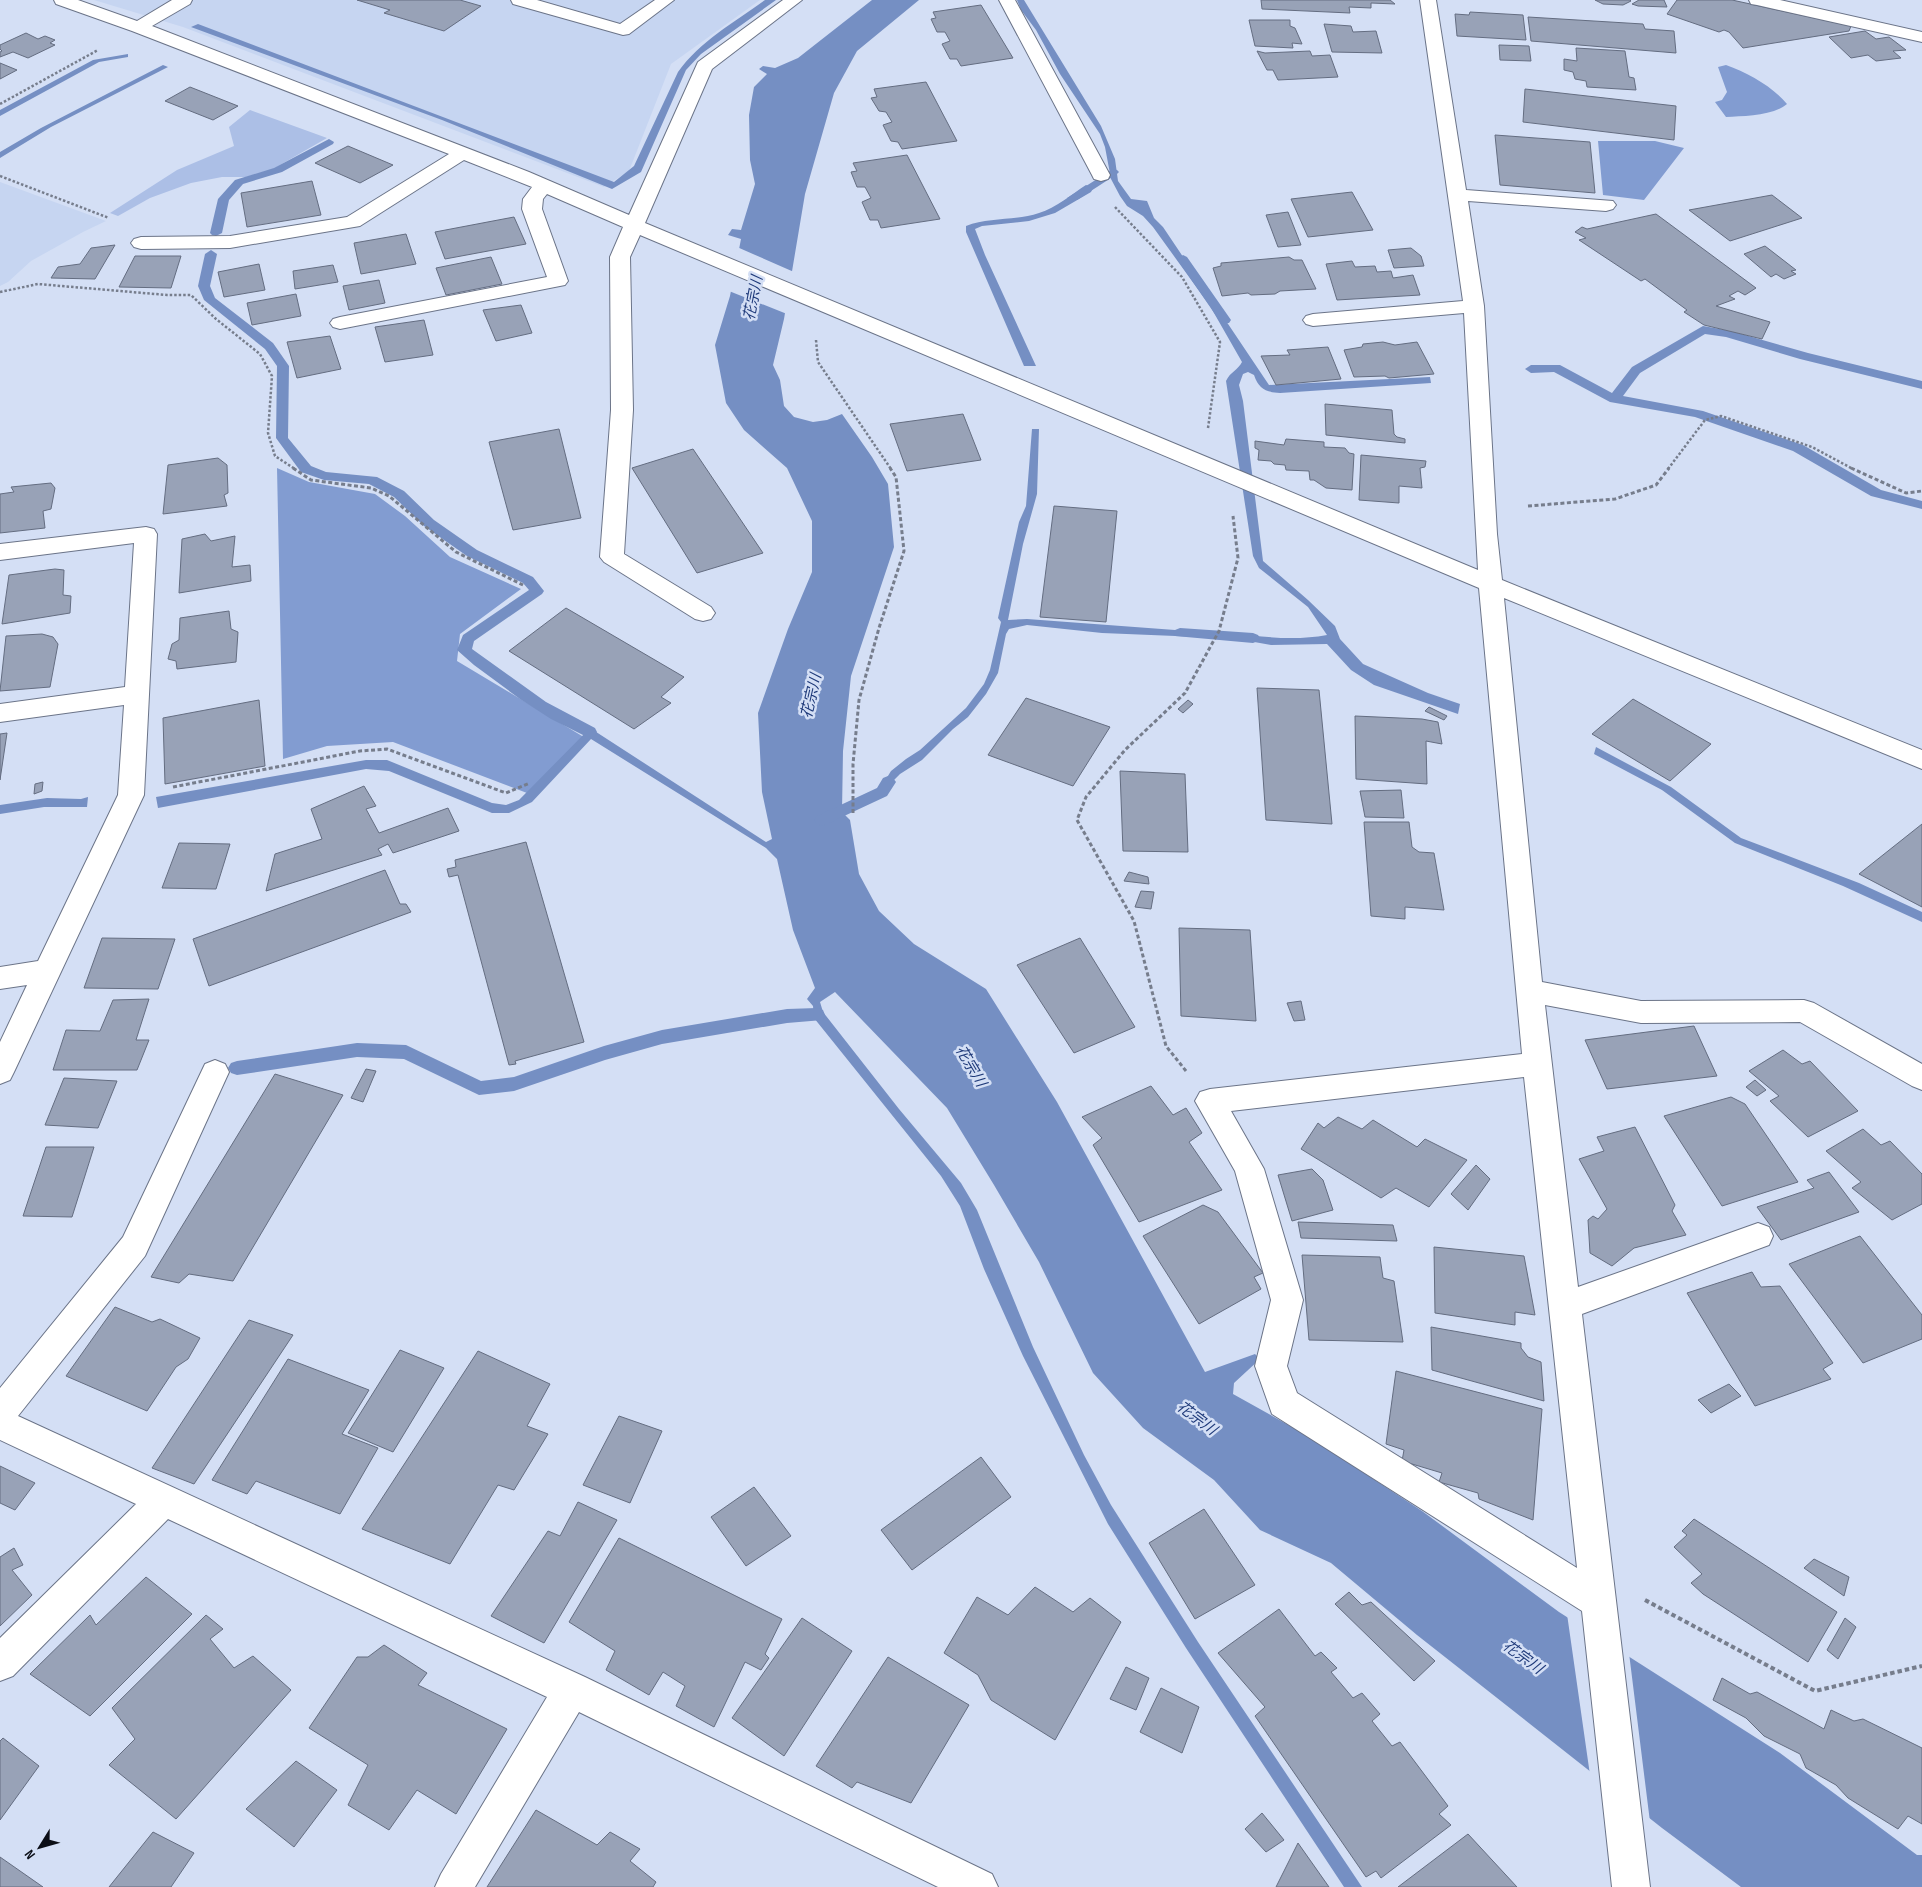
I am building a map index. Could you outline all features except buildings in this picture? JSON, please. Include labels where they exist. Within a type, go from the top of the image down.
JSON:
[{"type":"street","points":[[62,0],[138,27],[544,186],[1228,475],[1922,760]]},
{"type":"street","points":[[138,27],[184,0]]},
{"type":"street","points":[[519,0],[623,30],[666,0]]},
{"type":"street","points":[[703,613],[612,557],[622,410],[620,257],[704,66],[794,0]]},
{"type":"street","points":[[1007,0],[1101,175]]},
{"type":"street","points":[[1428,0],[1474,306],[1490,584],[1529,991],[1620,1812],[1630,1887]]},
{"type":"street","points":[[1758,0],[1917,34]]},
{"type":"street","points":[[142,243],[230,242],[353,222],[463,153]]},
{"type":"street","points":[[340,323],[558,281],[532,209],[531,202],[533,198],[544,186]]},
{"type":"street","points":[[1457,194],[1606,205]]},
{"type":"street","points":[[1313,320],[1474,306]]},
{"type":"street","points":[[0,552],[146,534],[131,795],[0,1072]]},
{"type":"street","points":[[0,713],[138,694]]},
{"type":"street","points":[[0,978],[48,971]]},
{"type":"street","points":[[1529,991],[1641,1012],[1804,1011],[1922,1078]]},
{"type":"street","points":[[1537,1064],[1210,1101],[1249,1169],[1287,1300],[1271,1366],[1284,1403],[1597,1598]]},
{"type":"street","points":[[0,1413],[134,1246],[215,1072]]},
{"type":"street","points":[[1565,1306],[1758,1236]]},
{"type":"street","points":[[0,1424],[572,1690],[979,1887]]},
{"type":"street","points":[[0,1663],[163,1500]]},
{"type":"street","points":[[454,1887],[572,1690]]},
{"type":"path","points":[[0,104],[100,49]]},
{"type":"path","points":[[1101,175],[1110,202],[1182,277],[1220,342],[1203,463]]},
{"type":"path","points":[[0,176],[109,218]]},
{"type":"path","points":[[0,292],[18,286],[38,284],[167,295],[191,294],[216,319],[260,354],[272,376],[268,433],[275,456],[311,480],[371,488],[390,496],[456,552],[523,584]]},
{"type":"path","points":[[818,302],[816,330],[818,362],[896,477],[902,520],[904,551],[878,628],[859,700],[853,764],[853,813]]},
{"type":"path","points":[[1528,506],[1615,499],[1656,485],[1705,420],[1721,416],[1812,447],[1868,478],[1906,493],[1922,491]]},
{"type":"path","points":[[1210,1101],[1166,1046],[1134,922],[1078,820],[1086,796],[1125,750],[1185,692],[1219,631],[1238,558],[1228,475]]},
{"type":"path","points":[[131,795],[360,751],[387,749],[506,793],[530,782]]},
{"type":"path","points":[[1597,1598],[1816,1691],[1922,1666]]},
{"type":"shaded area","points":[[94,0],[760,0],[671,64],[629,171],[604,187],[183,27]]},
{"type":"shaded area","points":[[1726,65],[1759,81],[1774,91],[1787,104],[1766,113],[1726,117],[1715,102],[1722,100],[1727,92],[1718,67]]},
{"type":"shaded area","points":[[250,110],[327,138],[273,169],[246,177],[222,177],[191,183],[150,198],[118,216],[110,213],[177,170],[234,146],[229,127]]},
{"type":"shaded area","points":[[1598,141],[1655,141],[1684,148],[1644,200],[1603,195]]},
{"type":"shaded area","points":[[0,182],[106,221],[31,261],[8,282],[0,286]]},
{"type":"shaded area","points":[[277,468],[309,482],[375,494],[405,516],[450,557],[521,589],[460,634],[457,661],[587,739],[527,793],[393,742],[327,746],[283,759]]},
{"type":"water","points":[[765,0],[776,0],[701,54],[686,70],[641,172],[612,189],[442,120],[191,27],[198,24],[614,182],[634,166],[678,72],[687,61],[707,41]]},
{"type":"water","name":"花宗川","points":[[872,0],[919,0],[857,51],[834,93],[805,194],[784,319],[773,365],[780,380],[784,406],[794,417],[813,422],[827,420],[842,414],[888,484],[894,547],[851,676],[843,751],[842,812],[850,820],[859,874],[879,911],[914,944],[986,989],[1057,1102],[1205,1372],[1255,1354],[1260,1359],[1234,1383],[1233,1394],[1308,1436],[1422,1511],[1559,1612],[1780,1753],[1917,1855],[1922,1855],[1922,1887],[1741,1887],[1662,1828],[1417,1635],[1331,1563],[1260,1530],[1214,1480],[1143,1428],[1093,1373],[1039,1262],[947,1108],[835,992],[820,1002],[823,1012],[899,1109],[961,1183],[977,1210],[1033,1347],[1084,1455],[1111,1505],[1198,1642],[1362,1887],[1344,1887],[1186,1648],[1108,1524],[1023,1356],[984,1269],[960,1206],[941,1176],[814,1018],[813,1006],[807,999],[815,988],[793,930],[777,859],[766,848],[591,739],[532,802],[509,813],[492,813],[389,771],[366,769],[158,808],[156,797],[366,760],[387,760],[492,803],[506,805],[519,800],[590,728],[766,842],[772,839],[762,792],[758,713],[788,629],[812,572],[812,521],[787,468],[744,430],[726,403],[715,345],[730,296],[741,239],[728,235],[732,229],[741,230],[755,184],[750,160],[749,115],[754,87],[767,74],[759,69],[763,66],[775,68],[798,58]]},
{"type":"water","points":[[1017,0],[1024,0],[1101,126],[1115,159],[1118,181],[1131,199],[1147,201],[1154,218],[1163,227],[1269,385],[1430,377],[1431,383],[1280,393],[1263,389],[1258,384],[1254,375],[1248,372],[1243,374],[1239,385],[1243,401],[1263,561],[1335,626],[1340,639],[1363,664],[1428,693],[1460,704],[1458,714],[1374,685],[1351,670],[1327,644],[1271,645],[1232,638],[1231,633],[1291,638],[1327,635],[1308,607],[1259,568],[1253,556],[1226,381],[1242,362],[1210,306],[1153,227],[1143,216],[1127,206],[1120,196],[1111,179],[1105,147],[1100,134],[1060,74],[1036,30],[1021,10]]},
{"type":"water","points":[[128,54],[128,57],[99,62],[0,116],[0,110],[93,60]]},
{"type":"water","points":[[163,65],[168,67],[51,127],[0,158],[0,152],[41,128]]},
{"type":"water","points":[[1086,185],[1093,188],[1091,192],[1055,213],[1029,221],[982,226],[975,229],[1036,366],[1024,366],[966,232],[966,226],[984,221],[1021,217],[1045,211]]},
{"type":"water","points":[[1032,429],[1039,429],[1037,494],[1023,544],[1008,620],[1027,619],[1202,632],[1200,637],[1102,633],[1027,625],[1009,629],[1006,634],[998,673],[986,694],[968,717],[922,760],[900,774],[891,783],[887,793],[876,799],[871,794],[880,789],[891,771],[920,750],[966,708],[984,684],[990,670],[1001,622],[998,618],[1019,522],[1026,506]]},
{"type":"water","points":[[1596,747],[1671,787],[1741,838],[1859,883],[1922,912],[1922,922],[1843,886],[1735,843],[1662,790],[1594,754]]},
{"type":"water","points":[[88,797],[87,807],[44,807],[0,814],[0,805],[47,798],[81,799]]},
{"type":"pier","points":[[737,247],[794,272],[787,314],[729,291]]},
{"type":"pier","points":[[1567,1614],[1629,1653],[1650,1822],[1590,1775]]},
{"type":"waterway","points":[[216,233],[224,199],[239,182],[278,170],[329,142]]},
{"type":"waterway","points":[[1073,198],[1113,172]]},
{"type":"waterway","points":[[211,254],[204,286],[210,300],[269,346],[283,366],[282,438],[306,469],[324,476],[372,480],[399,494],[429,523],[472,553],[528,580],[537,591],[468,638],[464,650],[525,696],[590,732]]},
{"type":"waterway","points":[[1183,259],[1225,320]]},
{"type":"waterway","points":[[1614,399],[1636,370],[1703,330],[1727,334],[1804,356],[1922,385]]},
{"type":"waterway","points":[[1531,369],[1556,368],[1614,399]]},
{"type":"waterway","points":[[1614,399],[1698,414],[1798,448],[1876,493],[1922,505]]},
{"type":"waterway","points":[[1180,633],[1253,638]]},
{"type":"waterway","points":[[822,820],[882,792],[888,782]]},
{"type":"waterway","points":[[237,1068],[357,1050],[406,1052],[479,1088],[514,1084],[604,1053],[662,1037],[787,1016],[817,1015]]}]
